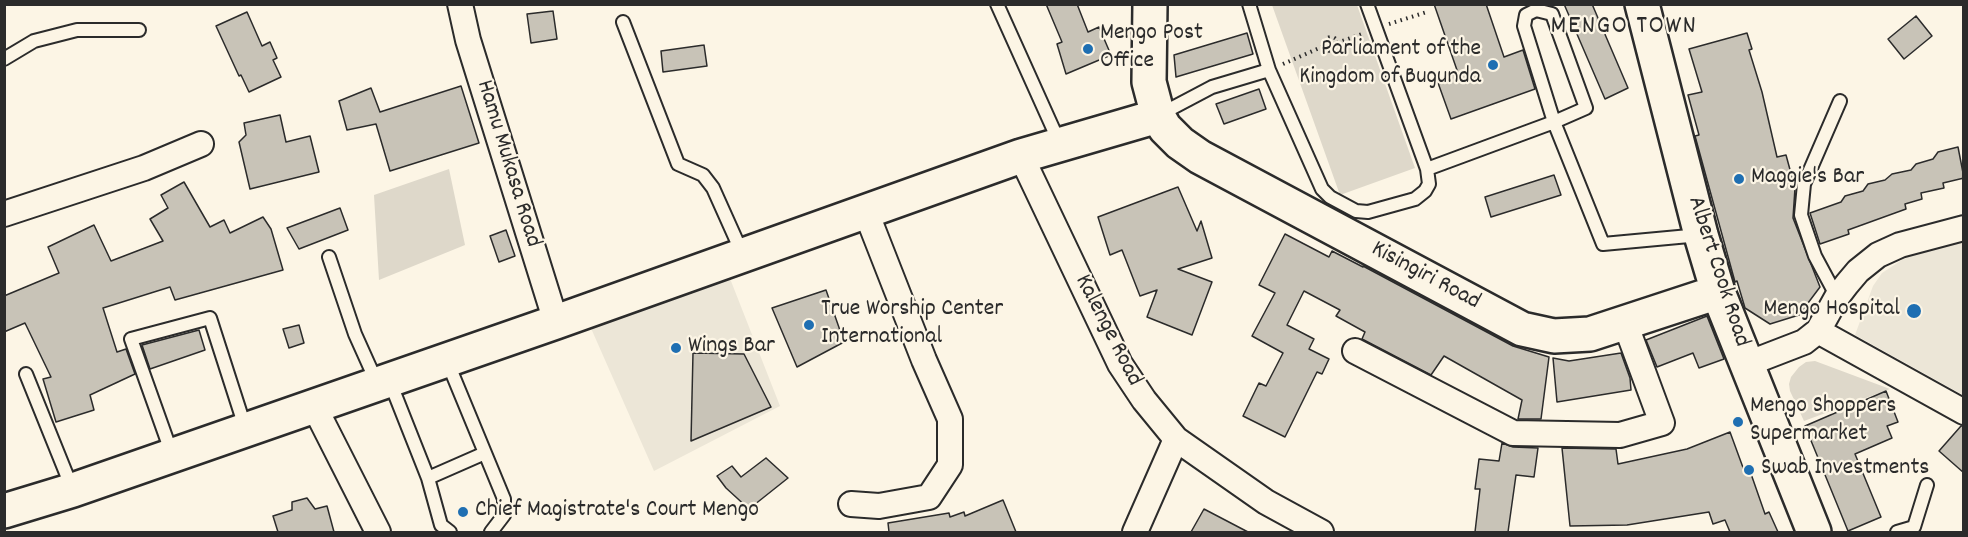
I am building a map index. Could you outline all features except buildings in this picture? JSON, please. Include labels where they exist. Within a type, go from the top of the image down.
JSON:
[{"type":"main road","points":[[4,511],[73,490],[556,322],[1021,156],[1158,116],[1149,82],[1150,4]]},
{"type":"main road","name":"Albert Cook Road","points":[[1642,4],[1701,235],[1718,292],[1814,532]]},
{"type":"main road","name":"Kisingiri Road","points":[[1158,116],[1165,128],[1180,143],[1200,157],[1522,328],[1554,336],[1590,334],[1718,292]]},
{"type":"street","name":"Hamu Mukasa Road","points":[[460,4],[468,40],[556,322]]},
{"type":"street","points":[[4,214],[144,168],[201,144]]},
{"type":"street","name":"Kalenge Road","points":[[1021,156],[1120,364],[1144,400],[1176,439],[1266,502],[1321,532]]},
{"type":"street","points":[[851,504],[879,506],[929,497],[950,465],[950,419],[924,360],[866,212]]},
{"type":"street","points":[[1747,364],[1804,342],[1818,331],[1837,297],[1858,271],[1878,255],[1900,245],[1964,228]]},
{"type":"street","points":[[1355,351],[1513,434],[1620,435],[1662,423],[1625,323]]},
{"type":"street","points":[[1818,331],[1964,412]]},
{"type":"street","points":[[314,406],[378,532]]},
{"type":"street","points":[[1135,532],[1176,439]]},
{"type":"lane","points":[[997,4],[1060,145]]},
{"type":"lane","points":[[1250,4],[1269,70],[1322,189],[1330,197],[1356,211],[1368,212],[1415,199],[1425,191],[1429,184],[1427,169],[1367,4]]},
{"type":"lane","points":[[1427,169],[1554,122],[1586,108],[1552,15],[1536,10],[1526,15],[1524,26],[1554,122],[1603,244],[1701,235]]},
{"type":"lane","points":[[623,22],[678,164],[703,176],[713,188],[743,255]]},
{"type":"lane","points":[[4,59],[34,40],[77,30],[139,30]]},
{"type":"lane","points":[[1158,116],[1212,87],[1269,70]]},
{"type":"lane","points":[[1837,297],[1815,256],[1801,215],[1804,184],[1840,101]]},
{"type":"lane","points":[[329,257],[355,334],[383,382],[428,478],[441,525],[450,532]]},
{"type":"lane","points":[[172,455],[131,339],[210,318],[246,430]]},
{"type":"lane","points":[[446,360],[504,500],[504,515],[491,532]]},
{"type":"lane","points":[[26,374],[73,490]]},
{"type":"lane","points":[[428,478],[485,453]]},
{"type":"lane","points":[[1897,532],[1914,527],[1927,485]]},
{"type":"path","points":[[1269,70],[1324,46]]},
{"type":"shaded area","points":[[1272,5],[1357,5],[1415,168],[1340,195]]},
{"type":"shaded area","points":[[449,169],[465,245],[379,280],[374,195]]},
{"type":"shaded area","name":"Mengo Hospital","points":[[1963,240],[1963,395],[1855,335],[1873,286],[1882,273],[1911,254]]},
{"type":"shaded area","points":[[729,276],[780,406],[654,471],[590,326]]},
{"type":"shaded area","points":[[1815,361],[1890,389],[1804,421],[1789,384],[1791,377],[1799,367],[1806,362]]},
{"type":"place","name":"Mengo Post Office","points":[[1088,49]]},
{"type":"place","name":"Parliament of the Kingdom of Bugunda","points":[[1493,65]]},
{"type":"place","name":"Maggie's Bar","points":[[1739,179]]},
{"type":"place","name":"Mengo Hospital","points":[[1914,311]]},
{"type":"place","name":"True Worship Center International","points":[[809,325]]},
{"type":"place","name":"Wings Bar","points":[[676,348]]},
{"type":"place","name":"Mengo Shoppers Supermarket","points":[[1738,422]]},
{"type":"place","name":"Swab Investments","points":[[1749,470]]},
{"type":"place","name":"Chief Magistrate's Court Mengo","points":[[463,512]]},
{"type":"district","name":"MENGO TOWN","points":[[1624,28]]}]
